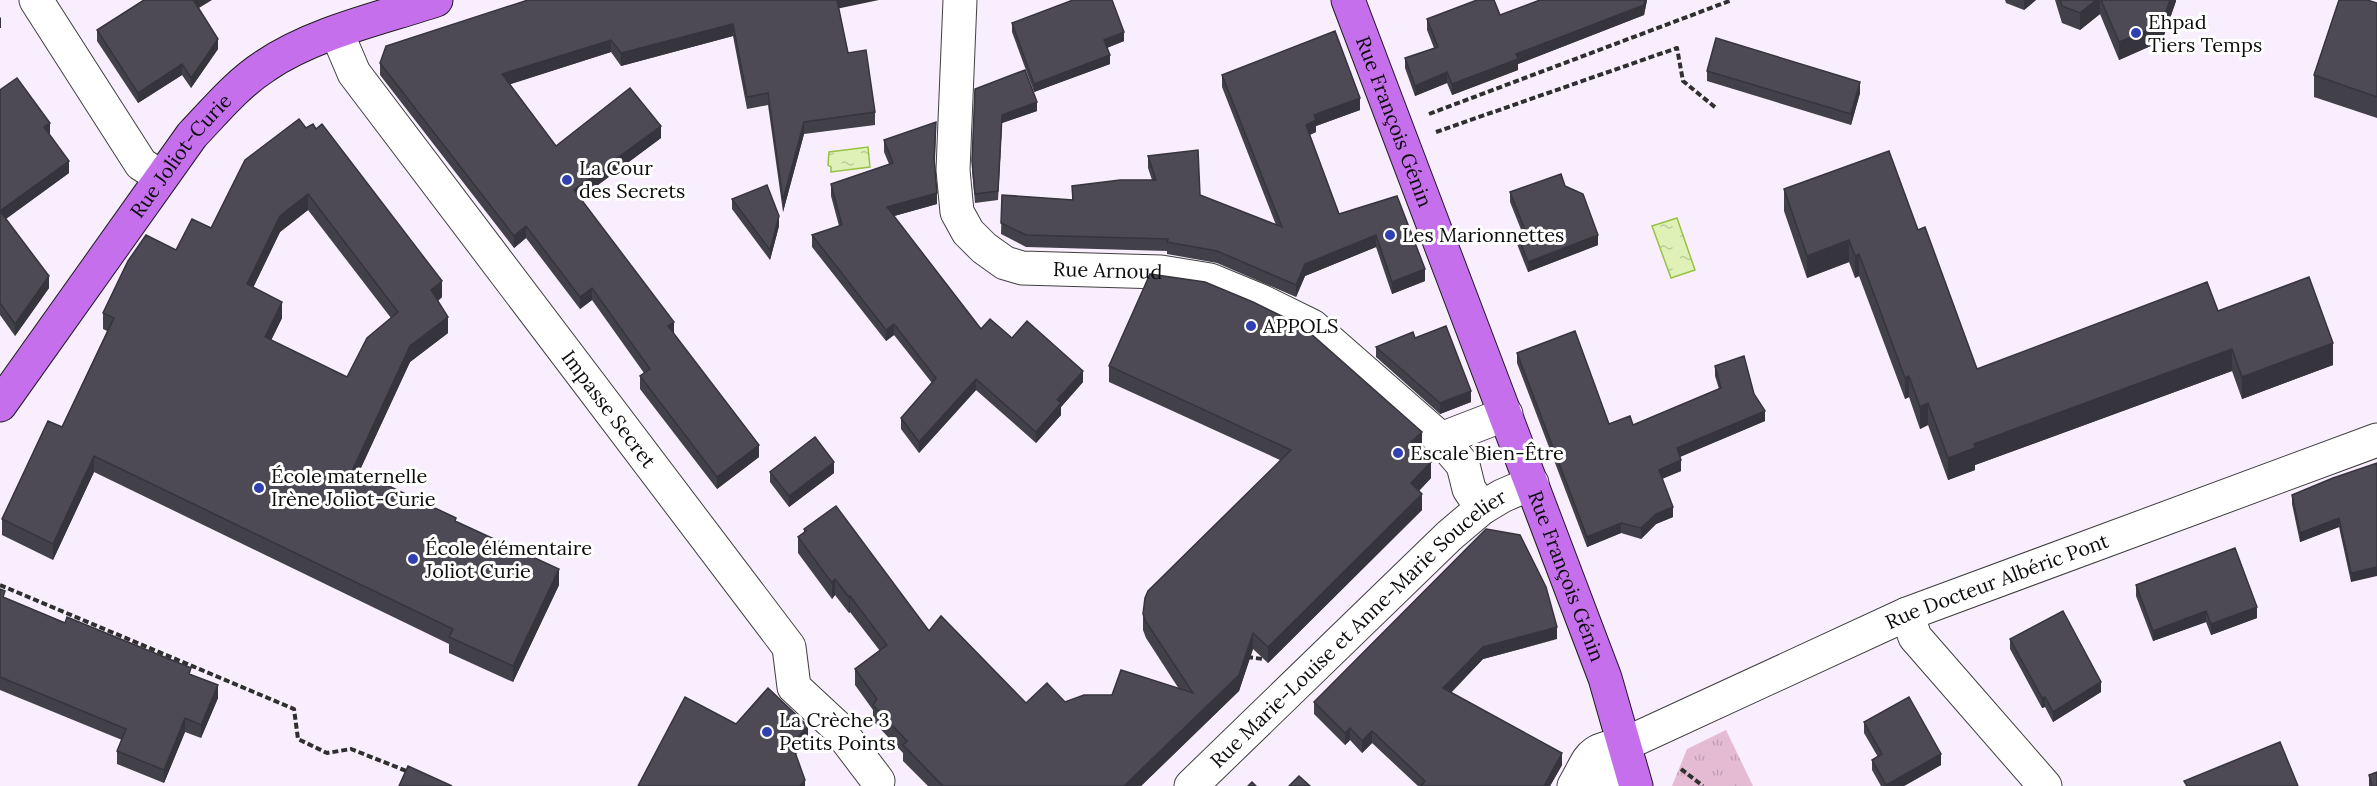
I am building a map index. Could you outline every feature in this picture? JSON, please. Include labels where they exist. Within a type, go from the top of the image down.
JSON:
[{"type":"main road","name":"Rue Joliot-Curie","points":[[0,405],[192,135],[228,97],[265,66],[299,47],[436,0]]},
{"type":"main road","name":"Rue François Génin","points":[[1348,0],[1605,678],[1636,786]]},
{"type":"street","points":[[36,0],[141,164],[161,177]]},
{"type":"street","name":"Rue Arnoud","points":[[960,0],[953,170],[957,212],[969,232],[984,248],[1005,263],[1022,268],[1161,272],[1209,280],[1261,301],[1312,326],[1441,439],[1463,465],[1470,489],[1482,508]]},
{"type":"street","name":"Impasse Secret","points":[[337,33],[354,74],[789,647],[794,687],[837,727],[878,784]]},
{"type":"street","points":[[1441,439],[1506,414]]},
{"type":"street","name":"Rue Docteur Albéric Pont","points":[[1575,786],[1592,754],[1599,749],[1625,744],[1906,614],[2377,440]]},
{"type":"street","name":"Rue Marie-Louise et Anne-Marie Soucelier","points":[[1191,786],[1449,536],[1482,508],[1532,483]]},
{"type":"street","points":[[1906,614],[1916,637],[2045,786]]},
{"type":"street","points":[[1607,786],[1625,744]]},
{"type":"path","points":[[1425,115],[1732,0]]},
{"type":"path","points":[[1432,133],[1677,48],[1683,81],[1716,108]]},
{"type":"path","points":[[0,585],[294,709],[298,739],[327,753],[351,749],[409,772]]},
{"type":"path","points":[[1246,657],[1263,659],[1272,650]]},
{"type":"path","points":[[1681,769],[1703,786]]},
{"type":"green space","points":[[1726,730],[1753,786],[1672,786],[1687,749]]},
{"type":"water","points":[[868,147],[870,167],[831,172],[831,167],[828,165],[829,152]]},
{"type":"water","points":[[1677,218],[1695,270],[1671,278],[1652,226]]},
{"type":"building","points":[[144,0],[195,0],[218,39],[191,78],[182,64],[138,93],[97,30]]},
{"type":"building","points":[[528,0],[837,0],[848,53],[866,50],[875,112],[804,122],[783,200],[768,93],[747,97],[733,24],[621,53],[611,40],[502,74],[556,146],[630,88],[661,126],[574,190],[674,322],[668,326],[759,445],[717,477],[640,376],[650,369],[592,288],[580,297],[526,226],[514,236],[380,63],[386,46]]},
{"type":"building","points":[[1073,0],[1112,0],[1124,32],[1104,40],[1110,55],[1034,84],[1012,23]]},
{"type":"building","points":[[1477,0],[1494,0],[1500,15],[1540,0],[1645,0],[1644,5],[1516,54],[1518,59],[1452,84],[1447,72],[1415,86],[1405,58],[1438,47],[1427,19]]},
{"type":"building","points":[[2060,0],[2096,0],[2080,13],[2062,6]]},
{"type":"building","points":[[2101,0],[2170,0],[2162,24],[2119,42]]},
{"type":"building","points":[[2339,0],[2367,0],[2377,3],[2377,97],[2314,75]]},
{"type":"building","points":[[1335,31],[1360,98],[1314,115],[1316,120],[1306,125],[1339,214],[1397,196],[1425,269],[1392,282],[1376,235],[1305,264],[1296,285],[1217,251],[1167,242],[1168,239],[1026,235],[1001,223],[1002,195],[1073,200],[1072,186],[1120,180],[1156,180],[1148,156],[1198,150],[1200,195],[1282,227],[1222,75]]},
{"type":"building","points":[[1716,38],[1860,82],[1851,114],[1707,71]]},
{"type":"building","points":[[1025,70],[1037,102],[1002,115],[998,191],[975,194],[972,161],[975,89]]},
{"type":"building","points":[[17,78],[50,123],[44,127],[69,161],[0,211],[0,90]]},
{"type":"building","points":[[299,119],[306,128],[313,124],[316,129],[322,124],[442,281],[431,290],[448,317],[410,346],[353,469],[456,518],[455,521],[559,569],[513,666],[449,637],[453,629],[94,456],[53,544],[2,519],[48,421],[62,427],[114,318],[103,313],[128,261],[146,235],[176,250],[192,219],[211,228],[245,160]],"holes":[[[308,194],[398,312],[367,338],[347,377],[265,337],[282,302],[247,284],[280,216]]]},
{"type":"building","points":[[936,122],[934,158],[937,193],[887,207],[981,329],[990,319],[1012,338],[1027,321],[1083,371],[1057,400],[1061,403],[1036,432],[976,379],[919,442],[901,418],[936,378],[894,324],[886,330],[812,235],[842,225],[831,184],[893,163],[884,140]]},
{"type":"building","points":[[1889,151],[1918,230],[1925,227],[1977,369],[2207,282],[2218,311],[2309,277],[2333,343],[2242,377],[2232,349],[1974,444],[1975,448],[1948,458],[1928,403],[1920,407],[1909,376],[1905,378],[1859,254],[1855,256],[1849,240],[1807,256],[1784,189]]},
{"type":"building","points":[[1561,174],[1565,186],[1583,194],[1598,235],[1528,262],[1517,233],[1525,230],[1510,192]]},
{"type":"building","points":[[767,185],[779,216],[770,250],[732,199]]},
{"type":"building","points":[[0,211],[49,276],[15,324],[0,303]]},
{"type":"building","points":[[1150,274],[1205,282],[1302,326],[1422,432],[1411,442],[1431,462],[1411,483],[1422,494],[1268,647],[1253,633],[1239,675],[1124,786],[943,786],[903,745],[907,741],[873,705],[877,699],[855,669],[887,645],[835,579],[832,583],[798,537],[806,531],[804,529],[836,506],[929,631],[941,616],[1026,703],[1047,683],[1065,702],[1084,695],[1112,695],[1121,670],[1193,693],[1146,622],[1143,614],[1145,598],[1148,591],[1291,450],[1109,366]]},
{"type":"building","points":[[1446,326],[1471,391],[1440,403],[1376,347],[1413,332],[1415,338]]},
{"type":"building","points":[[1575,331],[1609,424],[1630,416],[1633,425],[1721,388],[1715,366],[1744,356],[1754,394],[1765,411],[1677,448],[1681,460],[1659,470],[1673,507],[1656,514],[1641,528],[1621,523],[1587,537],[1517,353]]},
{"type":"building","points":[[815,437],[834,462],[789,496],[770,472]]},
{"type":"building","points":[[2377,463],[2377,567],[2351,573],[2339,518],[2300,533],[2292,495]]},
{"type":"building","points":[[1486,529],[1520,535],[1546,587],[1557,627],[1483,647],[1443,688],[1562,753],[1544,786],[1421,786],[1425,781],[1372,731],[1362,741],[1350,728],[1345,733],[1314,702]]},
{"type":"building","points":[[2235,548],[2257,607],[2211,624],[2206,611],[2153,631],[2136,585]]},
{"type":"building","points":[[0,589],[5,591],[3,597],[65,623],[67,617],[191,668],[189,674],[218,685],[201,725],[185,718],[164,770],[117,751],[126,729],[0,677]]},
{"type":"building","points":[[2063,611],[2101,682],[2053,712],[2045,697],[2042,698],[2010,639]]},
{"type":"building","points":[[768,688],[808,726],[792,744],[805,780],[800,786],[638,786],[685,697],[736,724]]},
{"type":"building","points":[[1909,697],[1941,754],[1886,785],[1872,760],[1882,754],[1864,722]]},
{"type":"building","points":[[2280,742],[2298,786],[2187,786],[2184,781]]},
{"type":"building","points":[[408,766],[452,786],[399,786]]},
{"type":"building","points":[[2377,772],[2377,786],[2372,786],[2369,775]]},
{"type":"building","points":[[1299,776],[1310,786],[1289,786]]},
{"type":"place","name":"Ehpad Tiers Temps","points":[[2136,33]]},
{"type":"place","name":"La Cour des Secrets","points":[[567,180]]},
{"type":"place","name":"Les Marionnettes","points":[[1390,235]]},
{"type":"place","name":"APPOLS","points":[[1251,326]]},
{"type":"place","name":"Escale Bien-Être","points":[[1398,453]]},
{"type":"place","name":"École maternelle Irène Joliot-Curie","points":[[259,488]]},
{"type":"place","name":"École élémentaire Joliot Curie","points":[[413,559]]},
{"type":"place","name":"La Crèche 3 Petits Points","points":[[767,732]]}]
